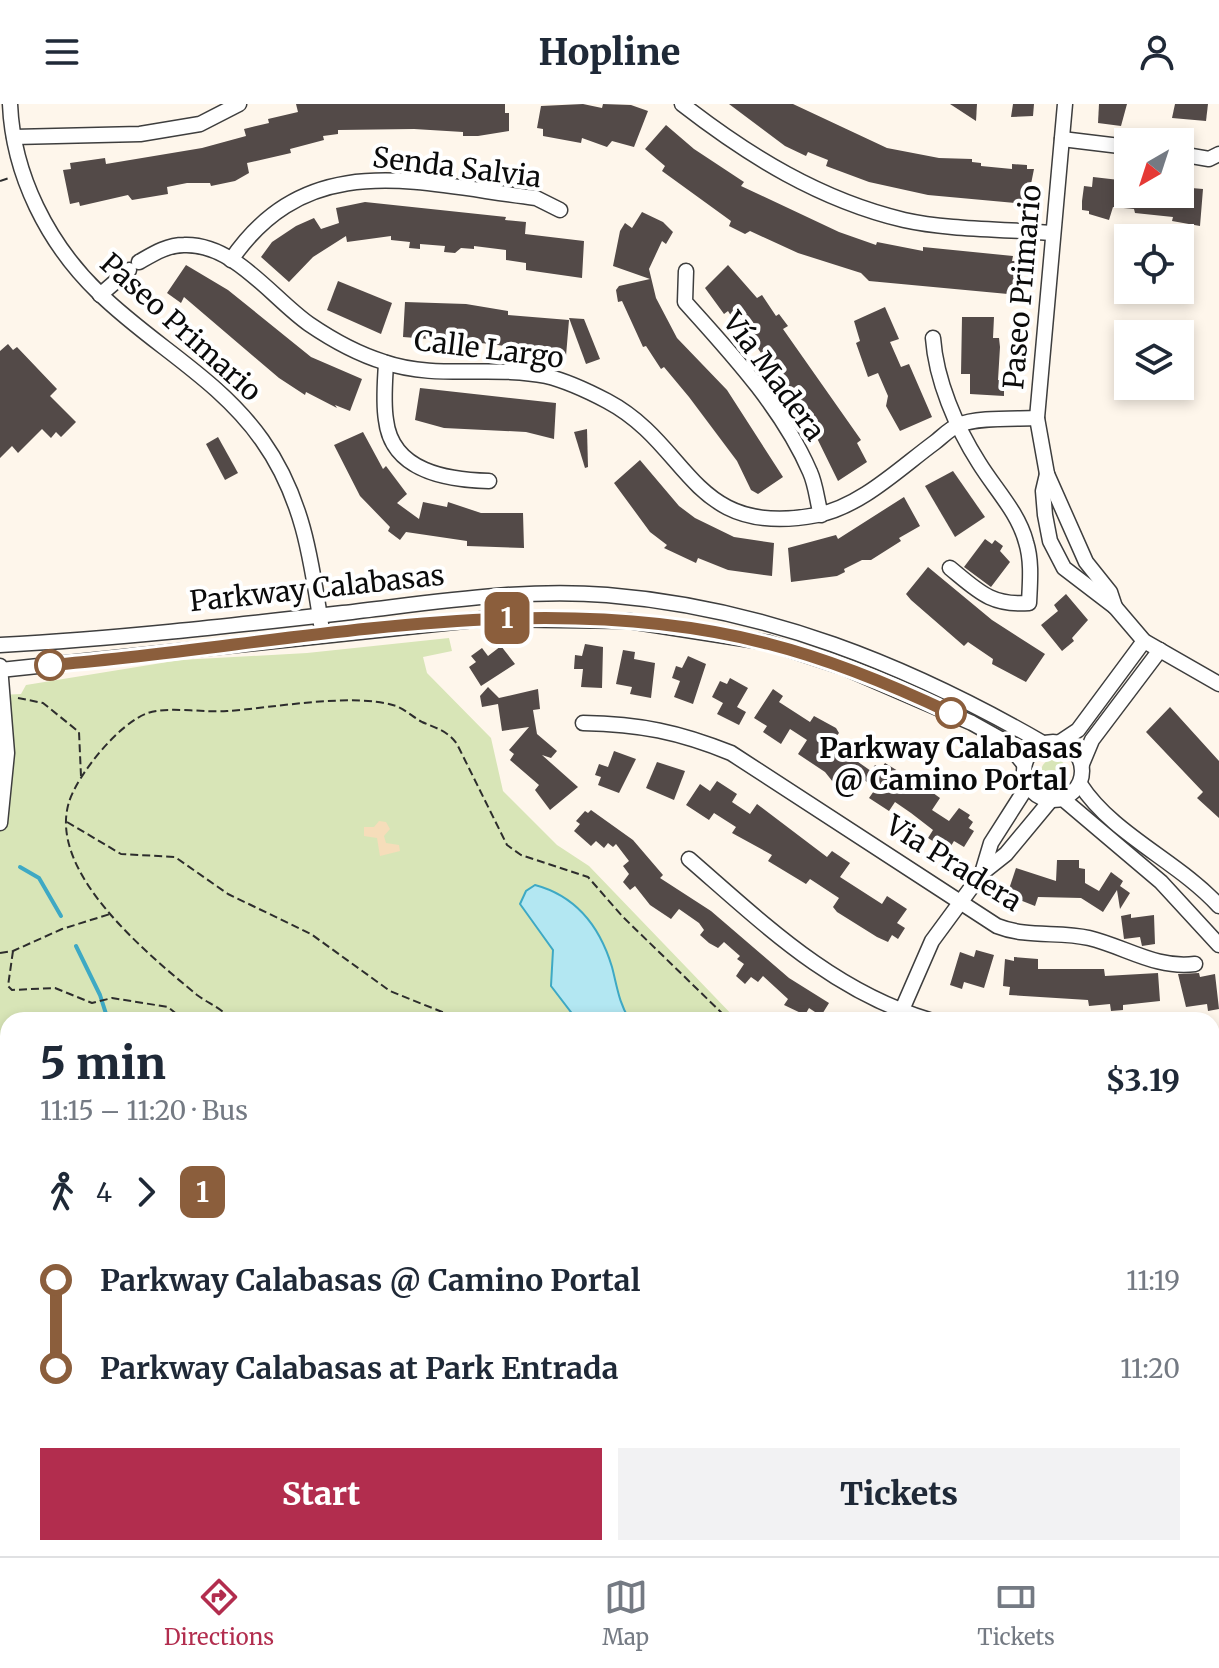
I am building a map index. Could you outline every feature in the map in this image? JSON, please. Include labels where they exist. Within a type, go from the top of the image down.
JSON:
[{"type":"street","name":"Paseo Primario","points":[[10,104],[23,173],[42,219],[66,255],[100,295],[221,392],[263,440],[295,498],[308,539],[323,636]]},
{"type":"street","points":[[14,137],[140,134],[200,124],[239,104]]},
{"type":"street","points":[[682,104],[746,152],[791,179],[854,203],[905,220],[1051,233]]},
{"type":"street","name":"Paseo Primario","points":[[1065,104],[1051,233],[1037,418],[1047,474],[1086,562],[1110,592],[1115,607]]},
{"type":"street","points":[[1062,139],[1114,145]]},
{"type":"street","points":[[1194,156],[1209,159],[1219,154]]},
{"type":"street","name":"Senda Salvia","points":[[231,260],[255,227],[276,209],[302,195],[338,184],[372,179],[536,198],[560,210]]},
{"type":"street","name":"Calle Largo","points":[[100,295],[134,266],[162,249],[184,245],[204,248],[231,260],[307,322],[386,363],[457,372],[545,376],[579,387],[611,403],[641,425],[704,493],[738,512],[777,521],[821,515],[853,502],[959,424]]},
{"type":"street","name":"Vía Madera","points":[[686,271],[685,302],[729,351],[786,430],[811,474],[821,515]]},
{"type":"street","points":[[933,338],[935,364],[959,424],[978,462],[1015,516],[1026,542],[1031,571],[1029,603],[1005,605],[981,594],[950,568]]},
{"type":"street","points":[[386,363],[386,422],[392,440],[404,454],[421,469],[442,479],[489,481]]},
{"type":"street","points":[[959,424],[1037,418]]},
{"type":"street","name":"Paseo Primario","points":[[1047,474],[1043,491],[1050,541],[1064,568],[1115,607],[1144,641],[1219,684]]},
{"type":"street","name":"Parkway Calabasas","points":[[0,645],[532,594],[605,595],[673,603],[790,628],[860,652],[954,694],[1043,743]]},
{"type":"street","name":"Parkway Calabasas","points":[[0,668],[530,617],[629,621],[769,643],[908,693],[1006,742],[1024,764]]},
{"type":"street","points":[[1144,641],[1078,730],[1060,742],[1043,743],[1028,755],[1024,764],[1028,785],[1036,795],[1056,800],[1107,833],[1161,882],[1219,945]]},
{"type":"street","points":[[1160,650],[1092,740],[1082,764],[1080,784],[1102,810],[1188,876],[1219,906]]},
{"type":"street","points":[[0,668],[7,753],[0,823]]},
{"type":"street","name":"Via Pradera","points":[[583,723],[636,724],[685,735],[731,753],[1011,932],[1087,937],[1163,964],[1195,964]]},
{"type":"street","points":[[1060,742],[1075,750],[1082,764]]},
{"type":"street","points":[[689,859],[815,966],[859,993],[901,1012],[919,965],[982,873],[995,865],[1056,800],[1080,784]]},
{"type":"street","points":[[982,873],[985,858],[1028,785]]},
{"type":"street","points":[[1002,826],[1008,836],[1020,837]]},
{"type":"path","points":[[0,181],[10,177]]},
{"type":"path","points":[[18,698],[43,703],[79,732],[81,777]]},
{"type":"path","points":[[221,1012],[142,946],[111,914],[75,866],[67,843],[68,804],[81,777],[112,740],[149,713],[227,711],[323,702],[394,705],[451,736],[513,851],[588,877],[623,917],[721,1012]]},
{"type":"path","points":[[67,822],[121,854],[175,857],[228,894],[311,934],[390,991],[442,1012]]},
{"type":"path","points":[[0,953],[13,951],[62,929],[111,914]]},
{"type":"path","points":[[13,951],[8,986],[12,990],[55,988],[80,1000],[93,1002],[110,999],[174,1008],[177,1012]]},
{"type":"green space","points":[[449,638],[452,651],[423,657],[427,673],[491,738],[503,791],[557,845],[589,866],[729,1012],[0,1012],[0,695],[21,694],[26,685],[180,660],[307,653]]},
{"type":"green space","points":[[1054,759],[1063,763],[1067,772],[1063,781],[1054,785],[1045,781],[1041,772],[1045,763]]},
{"type":"sand","points":[[379,821],[386,822],[390,829],[384,836],[386,843],[399,845],[400,851],[380,856],[377,838],[364,836],[364,827],[374,827]]},
{"type":"water","points":[[535,885],[550,890],[584,915],[607,952],[625,1012],[571,1012],[551,986],[553,950],[520,904],[526,891]]},
{"type":"building","points":[[296,104],[505,104],[505,113],[509,113],[509,131],[463,136],[463,132],[414,129],[338,130],[338,134],[323,136],[324,140],[290,149],[291,153],[247,163],[249,173],[235,181],[211,186],[210,183],[187,183],[167,187],[168,194],[132,200],[128,195],[80,206],[79,202],[70,204],[63,170],[71,169],[70,163],[105,158],[106,164],[202,148],[246,136],[244,129],[298,112]]},
{"type":"building","points":[[583,104],[602,108],[603,104],[631,105],[648,111],[634,147],[612,141],[607,147],[582,138],[581,143],[543,136],[543,129],[537,128],[541,106]]},
{"type":"building","points":[[729,104],[793,104],[887,148],[939,158],[972,159],[981,166],[1012,169],[1012,164],[1027,165],[1027,169],[1034,169],[1027,204],[928,195],[869,182],[826,166],[828,160],[808,152],[806,156],[785,146]]},
{"type":"building","points":[[950,104],[977,104],[976,121]]},
{"type":"building","points":[[1013,104],[1034,104],[1033,116],[1011,117]]},
{"type":"building","points":[[1099,104],[1127,104],[1121,126],[1098,123]]},
{"type":"building","points":[[1175,104],[1208,104],[1206,121],[1172,118]]},
{"type":"building","points":[[666,125],[694,149],[744,182],[741,186],[839,232],[876,245],[877,242],[923,251],[923,247],[1013,256],[1012,261],[1020,261],[1017,292],[1009,291],[1008,294],[869,281],[861,273],[798,253],[750,231],[745,234],[729,226],[731,221],[662,171],[665,166],[645,149]]},
{"type":"building","points":[[1093,177],[1114,179],[1114,207],[1109,220],[1082,210],[1084,186],[1092,187]]},
{"type":"building","points":[[1194,188],[1203,189],[1200,226],[1172,221],[1173,217],[1135,213],[1134,209],[1124,208],[1194,208]]},
{"type":"building","points":[[365,202],[506,217],[505,220],[526,222],[525,234],[584,241],[582,278],[526,270],[526,263],[506,260],[506,250],[474,246],[474,249],[461,248],[455,253],[444,252],[445,246],[420,244],[420,249],[409,248],[410,242],[391,240],[391,236],[347,242],[346,236],[313,257],[289,282],[261,257],[272,242],[296,226],[314,218],[321,229],[339,223],[336,208]]},
{"type":"building","points":[[642,212],[663,222],[673,232],[666,244],[662,241],[649,269],[656,298],[677,338],[727,390],[783,477],[758,494],[751,490],[737,461],[689,397],[664,367],[661,369],[646,346],[643,347],[622,301],[618,302],[616,290],[619,286],[650,279],[613,266],[620,231],[625,223],[632,228]]},
{"type":"building","points":[[186,265],[228,290],[311,357],[362,379],[350,411],[306,392],[305,395],[279,378],[184,297],[181,303],[167,293]]},
{"type":"building","points":[[728,265],[757,298],[762,295],[776,316],[779,314],[788,326],[783,329],[861,440],[857,443],[867,462],[838,481],[813,430],[758,355],[761,353],[744,328],[740,330],[728,311],[724,314],[705,288]]},
{"type":"building","points":[[338,281],[392,303],[381,334],[327,310]]},
{"type":"building","points":[[405,302],[466,304],[508,311],[508,315],[569,320],[566,356],[492,344],[403,337]]},
{"type":"building","points":[[885,307],[899,339],[890,342],[901,367],[909,364],[932,417],[900,431],[886,406],[888,396],[878,373],[868,377],[856,343],[860,341],[854,321]]},
{"type":"building","points":[[962,317],[994,317],[993,338],[999,338],[1000,347],[998,380],[1004,380],[1004,396],[970,394],[970,374],[961,374]]},
{"type":"building","points":[[569,318],[584,319],[600,359],[586,364]]},
{"type":"building","points":[[8,344],[13,350],[17,347],[57,389],[50,396],[76,422],[61,437],[56,432],[51,438],[42,429],[18,453],[12,446],[0,458],[0,351]]},
{"type":"building","points":[[420,388],[556,403],[554,439],[526,432],[444,428],[415,420]]},
{"type":"building","points":[[587,429],[588,467],[585,468],[574,432]]},
{"type":"building","points":[[363,432],[383,469],[386,466],[407,494],[397,503],[419,519],[423,502],[447,507],[448,502],[481,513],[523,513],[524,548],[467,546],[467,541],[406,532],[400,540],[388,531],[390,527],[360,496],[334,445]]},
{"type":"building","points":[[218,437],[238,473],[225,480],[206,444]]},
{"type":"building","points":[[640,460],[679,506],[695,518],[734,537],[774,543],[772,576],[728,570],[698,558],[696,563],[664,548],[667,545],[650,532],[614,483]]},
{"type":"building","points":[[953,471],[985,517],[955,537],[925,486]]},
{"type":"building","points":[[904,497],[920,526],[899,538],[901,541],[871,560],[862,560],[844,569],[845,572],[837,576],[791,582],[788,548],[836,535],[838,539]]},
{"type":"building","points":[[985,539],[992,544],[995,540],[1003,546],[1000,551],[1010,562],[991,587],[964,567]]},
{"type":"building","points":[[928,567],[992,620],[1045,654],[1026,682],[992,664],[993,659],[968,642],[964,646],[911,600],[906,594]]},
{"type":"building","points":[[1066,594],[1088,620],[1072,638],[1074,641],[1062,651],[1041,625],[1058,611],[1054,605]]},
{"type":"building","points":[[585,644],[603,647],[602,688],[581,687],[583,669],[574,669],[575,655],[582,656]]},
{"type":"building","points":[[501,646],[515,664],[481,686],[469,667],[476,662],[471,656],[482,648],[488,656]]},
{"type":"building","points":[[623,650],[635,652],[634,659],[655,663],[651,698],[630,694],[632,687],[616,684]]},
{"type":"building","points":[[688,656],[706,664],[693,704],[674,697],[680,681],[672,678],[676,666],[682,668]]},
{"type":"building","points":[[730,678],[748,688],[737,707],[746,712],[739,725],[717,714],[723,703],[712,697],[720,681],[727,684]]},
{"type":"building","points":[[488,687],[499,698],[538,689],[540,709],[533,710],[537,734],[557,751],[551,758],[542,755],[578,787],[550,810],[535,790],[539,785],[510,760],[514,754],[509,750],[529,727],[502,731],[498,704],[482,707],[480,696]]},
{"type":"building","points":[[773,689],[783,696],[779,702],[810,722],[814,716],[836,728],[839,733],[831,743],[871,771],[875,765],[881,769],[885,763],[940,798],[932,810],[949,821],[959,808],[970,815],[968,818],[973,822],[969,828],[974,831],[964,847],[954,841],[948,851],[928,838],[933,830],[895,802],[889,811],[869,798],[876,788],[858,776],[848,792],[833,782],[825,772],[798,754],[807,740],[790,729],[781,744],[763,732],[767,726],[754,718]]},
{"type":"building","points":[[1170,707],[1219,761],[1219,818],[1197,798],[1203,792],[1146,732]]},
{"type":"building","points":[[614,751],[636,759],[619,793],[598,785],[601,777],[595,775],[599,764],[608,767]]},
{"type":"building","points":[[657,762],[685,771],[674,800],[646,788]]},
{"type":"building","points":[[717,781],[737,794],[732,802],[750,814],[757,804],[827,857],[832,851],[850,863],[840,877],[882,904],[887,896],[907,909],[897,923],[905,928],[898,939],[892,935],[888,942],[837,912],[833,907],[839,898],[810,879],[806,884],[768,861],[772,855],[732,833],[736,827],[714,813],[709,820],[686,805],[700,784],[710,791]]},
{"type":"building","points":[[591,810],[633,840],[663,875],[660,878],[711,911],[789,978],[829,1003],[823,1012],[809,1008],[807,1012],[799,1012],[784,1005],[788,999],[763,976],[758,982],[751,977],[745,984],[736,976],[744,964],[737,959],[740,956],[724,942],[718,948],[700,935],[704,930],[699,923],[679,909],[671,919],[650,905],[635,886],[630,890],[623,882],[629,874],[623,866],[629,861],[616,844],[613,847],[608,843],[604,848],[596,841],[591,846],[574,831],[580,824],[576,821],[585,811],[588,813]]},
{"type":"building","points":[[1057,860],[1079,860],[1079,868],[1085,869],[1085,883],[1099,891],[1111,872],[1123,881],[1120,886],[1130,893],[1120,909],[1117,890],[1103,912],[1081,898],[1038,897],[1035,906],[1007,895],[1016,868],[1056,881]]},
{"type":"building","points":[[1131,914],[1131,918],[1154,915],[1155,944],[1142,946],[1140,937],[1124,939],[1121,916]]},
{"type":"building","points":[[976,950],[994,955],[984,988],[964,982],[962,989],[950,985],[960,952],[974,957]]},
{"type":"building","points":[[1014,957],[1038,959],[1038,969],[1104,969],[1105,976],[1158,973],[1160,1001],[1123,1005],[1123,1010],[1111,1011],[1110,1004],[1089,1006],[1088,1000],[1009,995],[1010,987],[1003,986],[1005,959],[1014,961]]},
{"type":"building","points":[[1199,973],[1200,977],[1215,974],[1219,1009],[1208,1011],[1207,1004],[1186,1007],[1178,974]]},
{"type":"waterway","points":[[20,867],[39,878],[61,916]]},
{"type":"waterway","points":[[76,946],[105,1012]]},
{"type":"bus line","name":"1","points":[[50,665],[483,619],[573,618],[629,621],[769,643],[845,668],[951,713]]},
{"type":"place","name":"Parkway Calabasas @ Camino Portal","points":[[951,713]]}]
